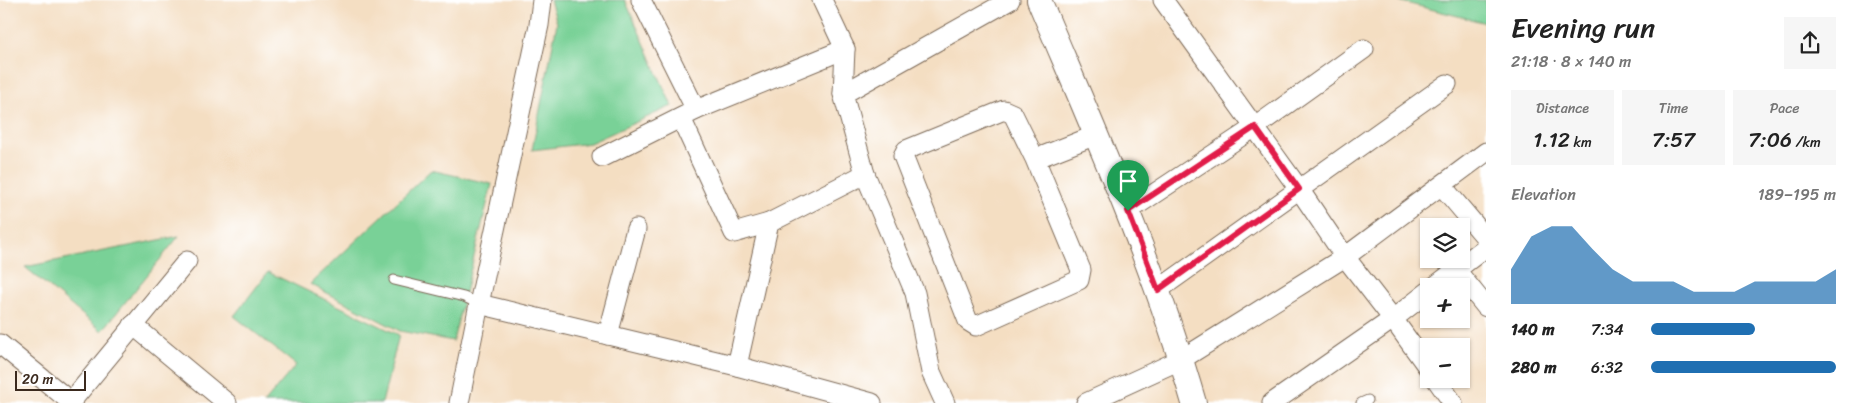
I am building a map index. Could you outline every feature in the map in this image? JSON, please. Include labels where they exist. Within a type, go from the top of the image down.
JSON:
[{"type":"street","points":[[459,403],[539,25],[542,0]]},
{"type":"street","points":[[641,0],[689,114],[734,233],[769,223],[865,174]]},
{"type":"street","points":[[822,0],[845,49],[843,94],[865,174],[915,293],[931,372],[945,403]]},
{"type":"street","points":[[843,94],[1010,0]]},
{"type":"street","points":[[1040,0],[1128,211],[1182,358],[1194,403]]},
{"type":"street","points":[[1163,0],[1299,189],[1344,257],[1420,356]]},
{"type":"street","points":[[602,156],[689,114],[845,49]]},
{"type":"street","points":[[1128,211],[1255,127],[1364,49]]},
{"type":"street","points":[[1158,290],[1447,84]]},
{"type":"street","points":[[1004,110],[1013,114],[1036,159],[1082,270],[1079,280],[976,326],[968,321],[903,156],[906,150],[1004,110]]},
{"type":"street","points":[[1036,159],[1096,135]]},
{"type":"street","points":[[1086,403],[1182,358],[1344,257],[1486,152]]},
{"type":"street","points":[[1442,186],[1486,238]]},
{"type":"street","points":[[737,366],[769,223]]},
{"type":"street","points":[[608,335],[636,229]]},
{"type":"street","points":[[1446,278],[1486,247]]},
{"type":"street","points":[[0,344],[70,402],[188,261]]},
{"type":"street","points":[[1456,270],[1486,307]]},
{"type":"street","points":[[1272,403],[1393,319],[1420,298]]},
{"type":"street","points":[[479,304],[737,366],[872,403]]},
{"type":"street","points":[[133,325],[227,403]]},
{"type":"street","points":[[1442,388],[1453,403]]},
{"type":"lane","points":[[394,280],[464,297],[479,304]]},
{"type":"green space","points":[[550,0],[625,0],[672,106],[590,143],[532,150],[557,23]]},
{"type":"green space","points":[[1394,0],[1486,0],[1486,23]]},
{"type":"green space","points":[[431,170],[492,184],[453,341],[400,331],[310,284]]},
{"type":"green space","points":[[179,236],[102,331],[25,267]]},
{"type":"green space","points":[[268,272],[399,335],[382,403],[264,403],[296,365],[234,316]]},
{"type":"route","points":[[1255,127],[1299,189],[1158,290],[1128,211],[1255,127]]}]
